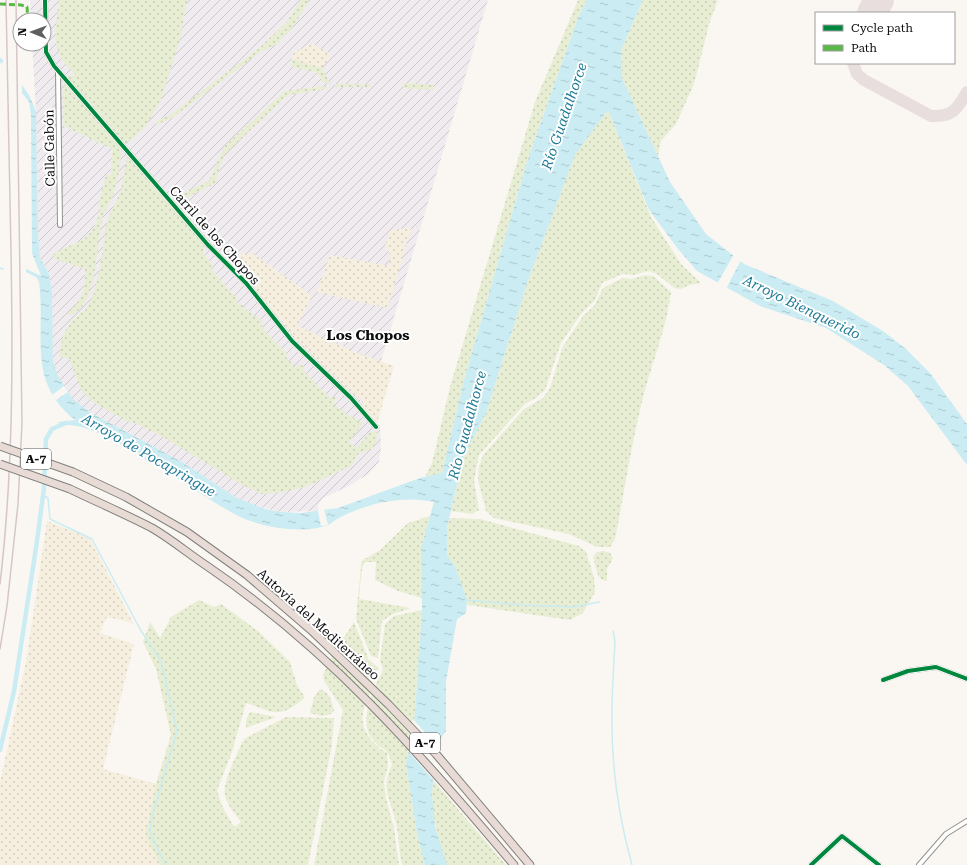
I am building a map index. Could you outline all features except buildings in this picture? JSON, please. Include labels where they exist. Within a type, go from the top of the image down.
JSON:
[{"type":"highway","name":"Autovía del Mediterráneo","points":[[0,446],[72,472],[126,497],[187,532],[247,575],[312,630],[389,705],[436,754],[530,865]]},
{"type":"highway","name":"Autovía del Mediterráneo","points":[[0,464],[70,489],[153,529],[240,589],[308,644],[391,724],[432,768],[514,865]]},
{"type":"street","name":"Carril de los Chopos","points":[[44,0],[46,52],[58,70],[208,245],[246,283],[292,341],[351,398],[376,427]]},
{"type":"street","name":"Calle Gabón","points":[[58,70],[60,225]]},
{"type":"street","points":[[883,680],[908,671],[936,667],[967,679]]},
{"type":"street","points":[[919,865],[946,834],[967,821]]},
{"type":"street","points":[[811,865],[842,836],[879,865]]},
{"type":"shaded area","points":[[30,0],[488,0],[366,412],[380,426],[381,448],[379,462],[368,474],[349,486],[323,498],[318,505],[318,511],[281,512],[252,505],[237,498],[182,462],[91,413],[73,399],[58,376],[53,362],[52,292],[49,274],[40,258],[38,232],[36,111],[32,52],[52,52],[52,12],[31,12]]},
{"type":"shaded area","points":[[313,44],[330,54],[330,57],[322,68],[291,59],[294,52]]},
{"type":"shaded area","points":[[411,228],[388,308],[317,292],[330,255],[389,266],[391,255],[385,246],[390,230]]},
{"type":"shaded area","points":[[248,253],[255,255],[312,296],[297,326],[358,353],[394,366],[377,423],[361,407],[364,405],[361,400],[354,394],[353,395],[297,340],[230,259],[237,254]]},
{"type":"shaded area","points":[[47,521],[90,538],[135,627],[130,622],[107,617],[100,633],[134,644],[103,769],[156,784],[145,835],[160,865],[0,865],[0,782],[26,662]]},
{"type":"green space","points":[[59,0],[187,0],[180,39],[161,100],[145,127],[126,144],[67,76],[76,75],[61,58],[56,41]]},
{"type":"green space","points":[[301,0],[309,0],[293,27],[277,44],[260,52],[172,118],[156,125],[158,120],[170,115],[258,49],[286,23]]},
{"type":"green space","points":[[578,0],[587,0],[579,15],[527,162],[464,380],[442,473],[425,477],[432,463],[450,387],[535,102]]},
{"type":"green space","points":[[643,0],[718,0],[710,21],[694,84],[676,124],[661,141],[658,156],[622,78],[621,50]]},
{"type":"green space","points":[[291,59],[322,68],[330,83],[324,83],[316,72],[292,67]]},
{"type":"green space","points":[[403,83],[433,85],[433,90],[403,88]]},
{"type":"green space","points":[[65,84],[122,150],[114,193],[102,220],[94,275],[90,290],[85,302],[77,311],[67,315],[82,296],[85,269],[55,259],[53,255],[83,239],[93,230],[101,208],[98,206],[106,175],[111,175],[112,149],[64,126],[63,90]]},
{"type":"green space","points":[[335,84],[372,85],[372,87],[336,87]]},
{"type":"green space","points":[[326,86],[327,89],[288,95],[224,155],[218,171],[216,183],[190,196],[177,206],[175,203],[186,192],[209,181],[224,147],[285,91]]},
{"type":"green space","points":[[608,110],[651,217],[681,264],[701,283],[689,285],[681,289],[674,288],[657,274],[648,271],[634,275],[623,274],[602,283],[595,300],[582,313],[561,343],[545,390],[536,398],[525,404],[479,455],[474,481],[479,510],[472,514],[451,511],[463,458],[486,413],[528,281],[575,154]]},
{"type":"green space","points":[[127,156],[203,242],[203,253],[212,265],[212,270],[238,300],[236,302],[239,306],[242,304],[245,311],[248,309],[254,317],[256,315],[262,321],[260,323],[268,335],[287,354],[285,356],[296,368],[300,364],[304,367],[302,369],[331,399],[334,396],[337,398],[333,403],[346,414],[363,423],[349,442],[357,448],[371,431],[373,433],[375,431],[377,432],[376,443],[372,449],[359,453],[351,466],[305,487],[283,492],[261,494],[239,483],[165,438],[135,423],[127,421],[93,402],[81,390],[69,358],[59,357],[63,336],[71,321],[86,309],[93,296],[100,268],[107,221],[121,190]]},
{"type":"green space","points":[[645,275],[653,276],[671,292],[663,329],[640,408],[615,539],[610,547],[597,547],[569,534],[494,518],[486,511],[478,480],[479,466],[483,455],[524,409],[543,398],[550,388],[562,348],[583,316],[594,306],[603,288],[623,278],[632,279]]},
{"type":"green space","points":[[430,516],[421,548],[422,598],[398,591],[375,580],[376,562],[365,562],[362,568],[359,599],[411,608],[393,614],[382,621],[378,658],[371,656],[356,619],[361,565],[363,560],[380,550],[408,523]]},
{"type":"green space","points":[[449,518],[480,519],[579,546],[586,552],[594,577],[595,592],[583,613],[570,620],[468,605],[455,566],[447,555],[447,528]]},
{"type":"green space","points":[[604,551],[610,553],[613,558],[607,569],[607,581],[603,580],[599,576],[593,557],[597,552]]},
{"type":"green space","points":[[199,600],[214,607],[221,604],[258,631],[290,662],[297,685],[305,698],[289,709],[277,712],[246,703],[231,755],[217,790],[222,806],[234,827],[241,822],[228,802],[225,795],[225,789],[231,767],[244,739],[286,717],[334,718],[332,745],[308,865],[160,865],[145,835],[156,784],[171,735],[156,669],[143,642],[150,622],[160,638],[171,617]]},
{"type":"green space","points":[[422,610],[414,726],[406,763],[417,834],[425,865],[402,865],[397,828],[387,790],[388,774],[392,765],[387,752],[373,740],[368,733],[367,715],[375,686],[383,670],[380,660],[385,624],[394,616]]},
{"type":"green space","points":[[354,622],[369,660],[379,668],[364,708],[363,723],[368,735],[376,745],[387,753],[388,765],[384,782],[386,799],[394,828],[399,865],[314,865],[343,710],[324,681],[323,675],[339,641],[345,636]]},
{"type":"green space","points":[[320,689],[328,695],[334,711],[326,716],[310,713],[314,697]]},
{"type":"green space","points":[[250,712],[276,717],[246,728],[246,720]]},
{"type":"green space","points":[[433,780],[506,865],[447,865],[433,813]]},
{"type":"water","points":[[587,0],[643,0],[621,50],[622,78],[670,182],[706,234],[744,264],[833,301],[883,331],[906,349],[930,373],[967,424],[967,465],[908,386],[884,365],[826,328],[760,306],[697,271],[678,249],[649,210],[608,110],[575,155],[528,281],[486,413],[463,458],[447,528],[447,555],[455,566],[467,600],[466,613],[457,619],[446,681],[446,731],[436,745],[432,794],[435,826],[447,865],[425,865],[417,834],[406,763],[414,726],[422,610],[421,548],[434,502],[411,499],[374,504],[351,512],[328,525],[319,528],[286,529],[264,525],[245,519],[227,510],[125,446],[78,426],[61,426],[58,422],[75,420],[60,405],[50,390],[44,373],[41,357],[41,302],[39,282],[36,277],[26,272],[26,269],[41,276],[32,253],[31,115],[29,102],[22,93],[22,85],[29,95],[36,111],[38,232],[40,258],[49,274],[52,292],[53,362],[58,376],[73,399],[91,413],[182,462],[237,498],[265,509],[281,512],[301,513],[338,508],[420,478],[442,473],[464,380],[527,162],[579,15]]},
{"type":"pier","points":[[734,254],[741,260],[726,289],[717,284]]},
{"type":"pier","points":[[64,386],[68,392],[56,400],[52,395]]},
{"type":"pier","points":[[324,509],[328,525],[321,526],[318,511]]},
{"type":"pier","points":[[413,719],[438,747],[435,782],[407,750]]},
{"type":"waterway","points":[[0,750],[14,691],[37,541],[44,488],[46,439],[52,429],[66,423]]},
{"type":"waterway","points":[[43,495],[48,498],[50,519],[92,539],[140,629],[161,661],[177,731],[152,817],[150,831],[165,865]]},
{"type":"waterway","points":[[467,600],[522,605],[574,607],[599,602]]},
{"type":"waterway","points":[[613,631],[615,641],[612,711],[614,769],[619,808],[632,865]]},
{"type":"taxiway","points":[[853,64],[857,74],[864,80],[931,116],[944,115],[954,111],[967,92]]},
{"type":"runway","points":[[873,12],[879,0]]},
{"type":"railway","points":[[0,584],[10,460],[12,377],[6,0]]},
{"type":"railway","points":[[0,649],[7,606],[18,504],[22,423],[16,0]]},
{"type":"marked path","points":[[0,4],[21,5],[27,7],[27,12]]},
{"type":"cycle path","points":[[45,0],[46,52],[54,66],[208,245],[246,283],[292,341],[351,398],[376,427]]},
{"type":"cycle path","points":[[883,680],[908,671],[936,667],[967,679]]},
{"type":"cycle path","points":[[811,865],[842,836],[879,865]]},
{"type":"district","name":"Los Chopos","points":[[368,335]]},
{"type":"water label","name":"Río Guadalhorce","points":[[564,116]]},
{"type":"water label","name":"Arroyo Bienquerido","points":[[802,307]]},
{"type":"water label","name":"Río Guadalhorce","points":[[467,425]]},
{"type":"water label","name":"Arroyo de Pocapringue","points":[[149,455]]}]
